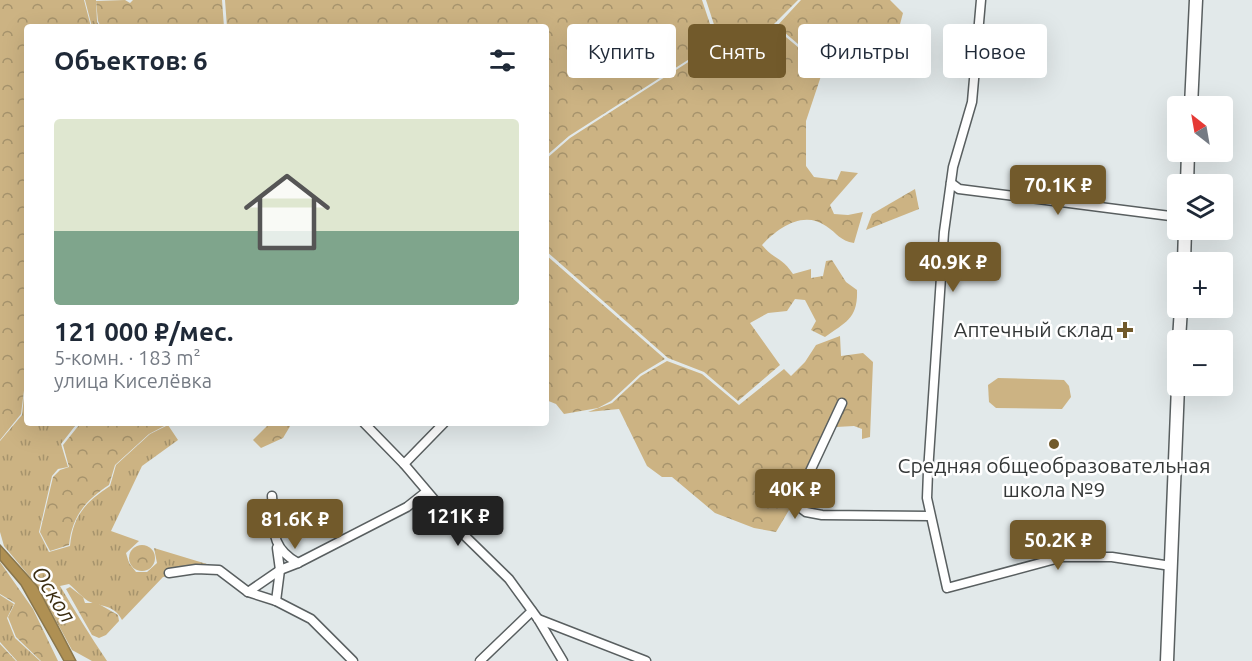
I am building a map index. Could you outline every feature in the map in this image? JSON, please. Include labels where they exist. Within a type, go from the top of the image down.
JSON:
[{"type":"main road","points":[[1191,96],[1196,0]]},
{"type":"main road","points":[[1167,661],[1178,396]]},
{"type":"street","points":[[981,0],[972,102],[953,167],[944,232],[928,472],[927,498],[947,588],[1044,560],[1083,555],[1171,566]]},
{"type":"street","points":[[951,183],[959,189],[1167,217]]},
{"type":"street","points":[[842,403],[798,497],[798,506],[806,512],[822,516],[930,516]]},
{"type":"street","points":[[367,426],[404,464],[466,537],[509,579],[535,615],[563,661]]},
{"type":"street","points":[[404,464],[441,426]]},
{"type":"street","points":[[248,592],[280,570],[407,507],[426,492]]},
{"type":"street","points":[[272,496],[280,570],[276,601]]},
{"type":"street","points":[[277,546],[284,555],[298,563]]},
{"type":"street","points":[[169,573],[196,569],[219,570],[248,592],[276,601],[311,619],[353,661]]},
{"type":"street","points":[[480,661],[535,615]]},
{"type":"street","points":[[535,615],[646,661]]},
{"type":"green space","points":[[0,0],[84,0],[90,24],[24,24],[24,390],[21,414],[0,440]]},
{"type":"green space","points":[[85,0],[96,0],[98,24],[91,24]]},
{"type":"green space","points":[[125,0],[130,3],[133,0],[222,0],[224,24],[100,24],[96,1]]},
{"type":"green space","points":[[225,0],[702,0],[710,24],[688,24],[688,60],[676,68],[676,24],[567,24],[567,78],[660,78],[569,136],[549,153],[549,24],[227,24]]},
{"type":"green space","points":[[706,0],[798,0],[774,24],[714,24]]},
{"type":"green space","points":[[801,0],[890,0],[903,13],[900,24],[798,24],[798,44],[786,34],[786,24],[779,24]]},
{"type":"green space","points":[[786,37],[798,47],[798,78],[820,78],[806,121],[806,166],[814,177],[837,180],[841,171],[858,173],[830,205],[834,214],[848,215],[863,212],[854,243],[842,239],[817,222],[800,220],[783,227],[762,245],[785,264],[793,274],[811,269],[811,278],[823,276],[826,261],[832,260],[846,282],[857,290],[853,313],[825,337],[811,330],[816,321],[805,300],[795,299],[787,311],[768,313],[750,323],[780,365],[738,401],[704,372],[668,358],[549,254],[549,156],[570,138],[663,78],[676,78],[676,70],[688,62],[688,78],[786,78]]},
{"type":"green space","points":[[915,189],[919,209],[866,230],[872,214]]},
{"type":"green space","points":[[549,258],[665,359],[640,374],[611,401],[598,408],[564,414],[556,404],[549,401]]},
{"type":"green space","points":[[840,336],[841,356],[863,353],[873,362],[870,437],[862,439],[862,429],[854,426],[836,427],[846,400],[841,398],[792,505],[776,532],[754,528],[715,513],[672,477],[662,477],[647,466],[619,409],[588,412],[612,403],[641,376],[667,361],[702,374],[739,405],[784,369],[791,376],[805,362],[816,345]]},
{"type":"green space","points":[[998,378],[1064,380],[1069,386],[1071,397],[1062,409],[996,408],[989,402],[988,385]]},
{"type":"green space","points":[[24,396],[24,426],[75,426],[61,444],[68,467],[58,469],[52,476],[39,532],[49,552],[70,546],[74,526],[82,510],[110,486],[116,465],[150,434],[169,426],[178,440],[142,466],[111,531],[139,541],[126,553],[129,563],[136,572],[147,572],[157,563],[154,548],[220,568],[163,577],[122,620],[115,611],[88,601],[69,584],[60,586],[107,661],[92,661],[72,650],[36,584],[4,546],[0,532],[0,441],[22,415]]},
{"type":"green space","points":[[78,426],[164,426],[149,434],[115,465],[109,485],[87,503],[77,517],[69,545],[50,551],[40,532],[53,477],[60,470],[69,467],[63,445]]},
{"type":"green space","points":[[267,426],[290,426],[283,438],[261,448],[253,440]]},
{"type":"green space","points":[[142,545],[151,549],[155,558],[151,567],[142,571],[133,567],[129,558],[133,549]]},
{"type":"green space","points":[[0,562],[33,609],[58,661],[41,661],[16,637],[8,617],[15,603],[0,594]]},
{"type":"green space","points":[[70,587],[83,597],[85,603],[97,603],[118,615],[119,621],[106,635],[99,638],[92,635],[66,589]]},
{"type":"green space","points":[[0,595],[14,604],[7,618],[15,638],[40,661],[17,661],[0,642]]},
{"type":"green space","points":[[0,644],[16,661],[0,661]]},
{"type":"shaded area","points":[[0,545],[37,586],[76,661],[64,661],[21,585],[0,560]]},
{"type":"place","name":"Аптечный склад","points":[[1125,330]]},
{"type":"place","name":"Средняя общеобразовательная школа №9","points":[[1054,444]]},
{"type":"water label","name":"Оскол","points":[[54,594]]}]
